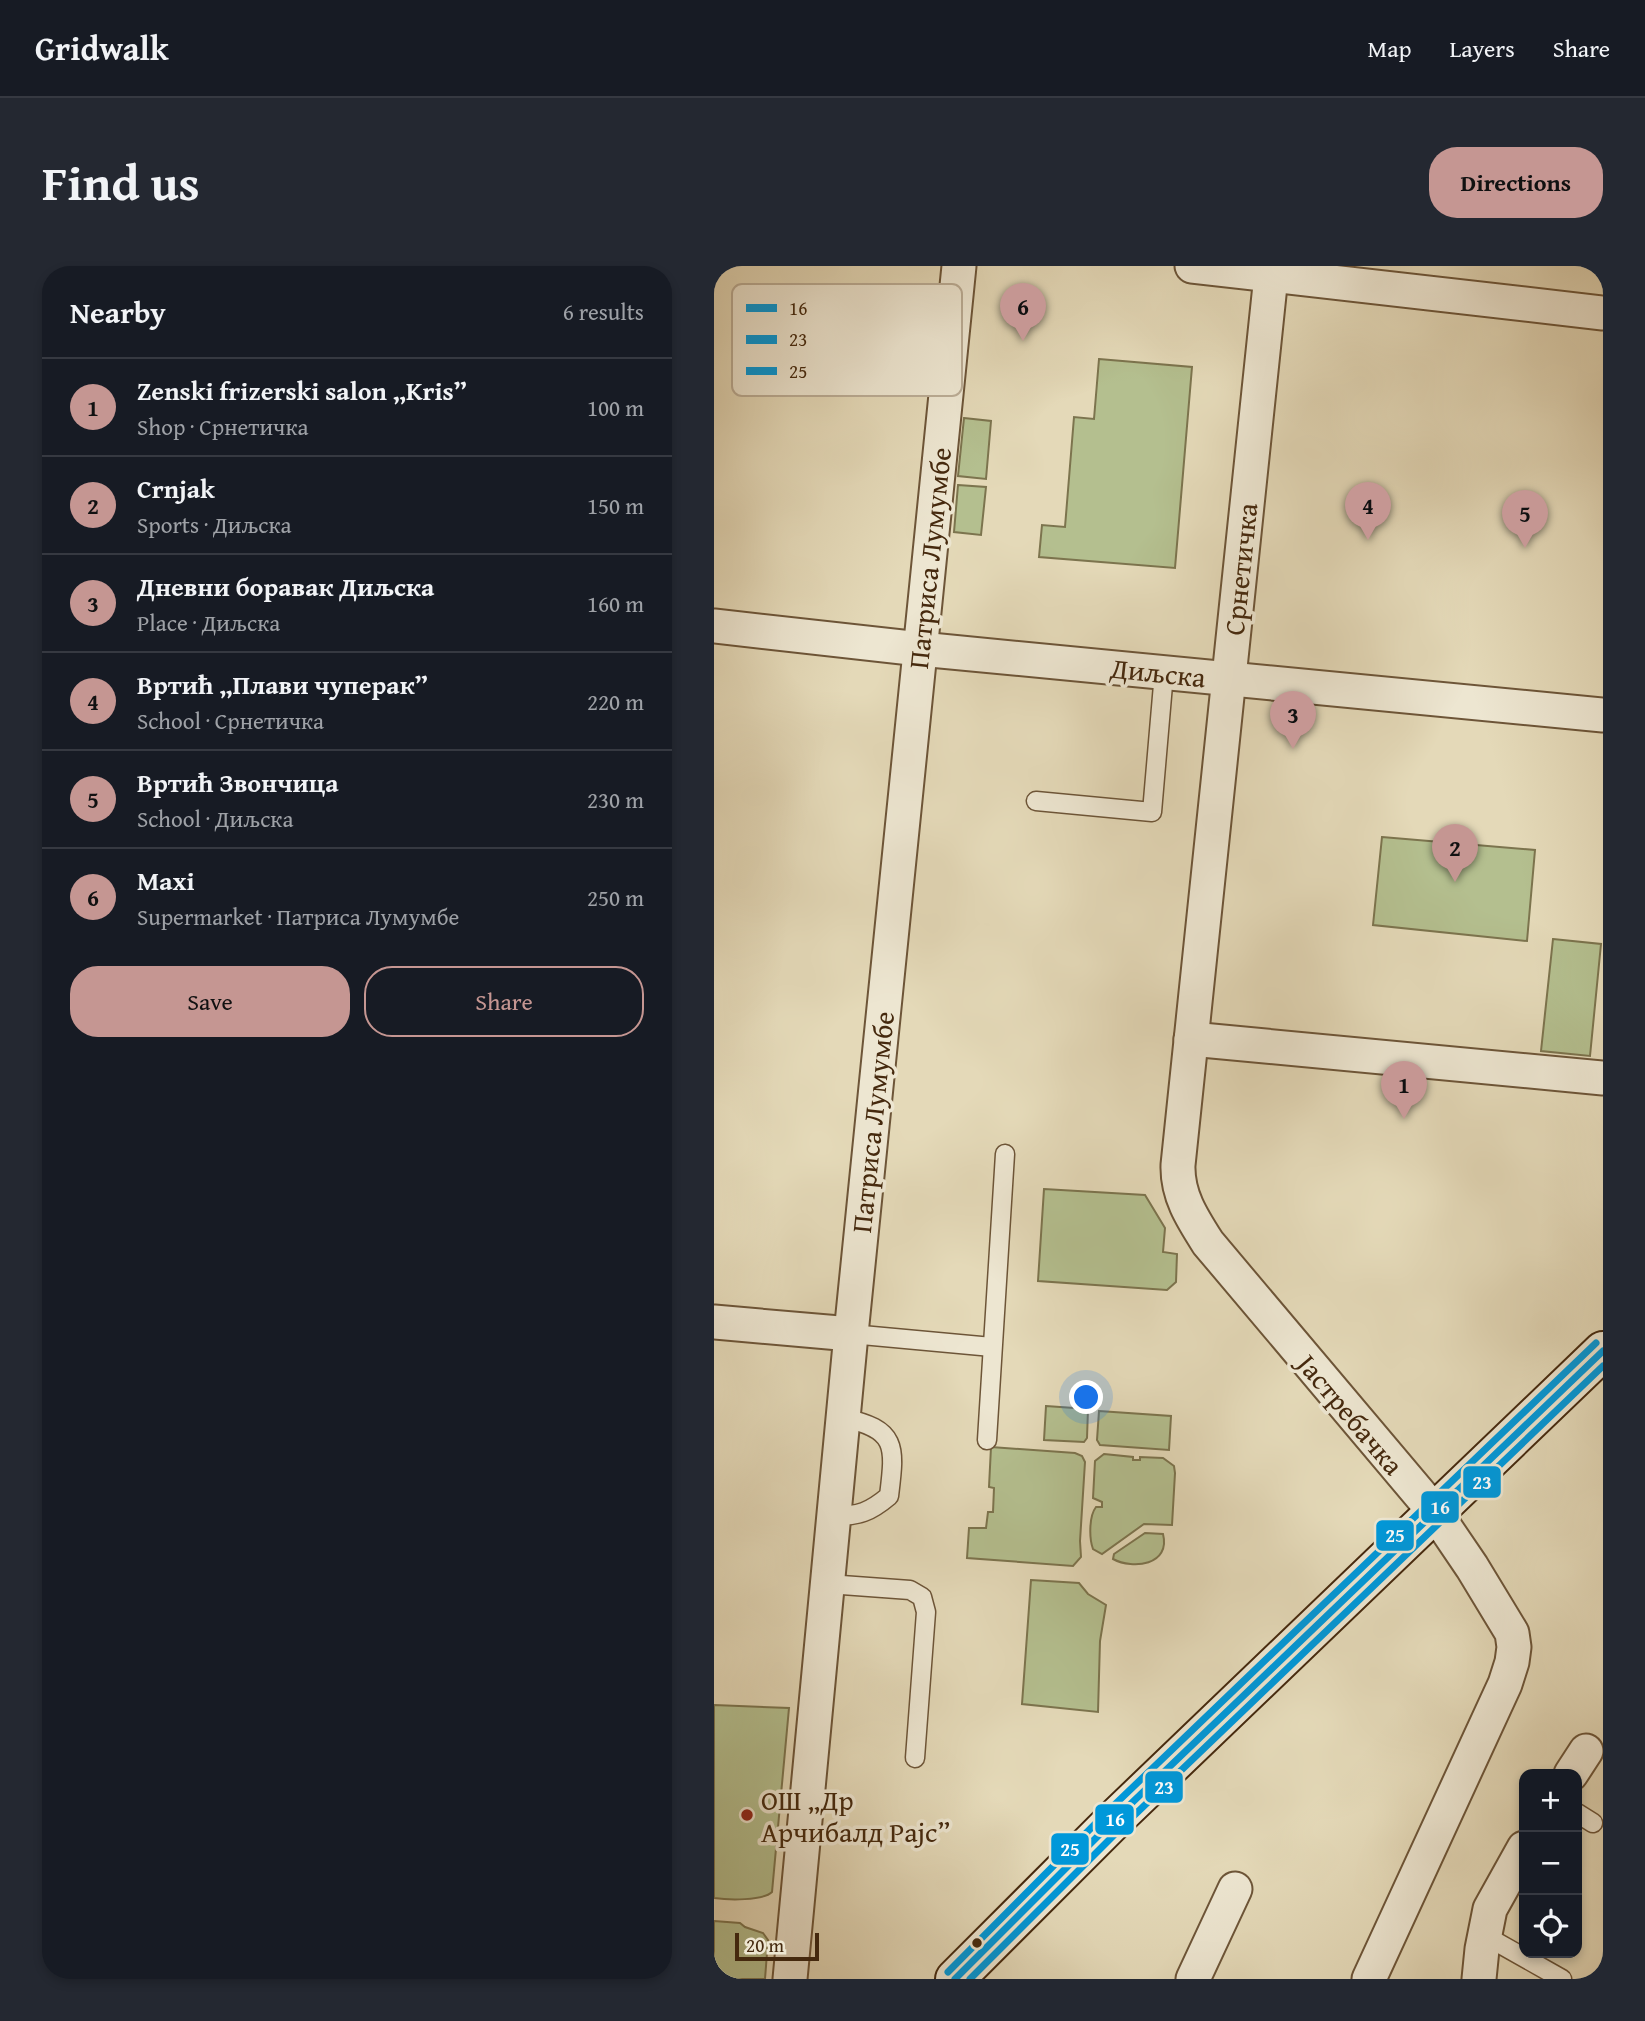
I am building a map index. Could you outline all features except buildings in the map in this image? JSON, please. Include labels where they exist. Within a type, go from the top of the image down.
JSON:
[{"type":"street","name":"Патриса Лумумбе","points":[[957,284],[959,266]]},
{"type":"street","points":[[1192,266],[1272,270],[1603,313]]},
{"type":"street","name":"Срнетичка","points":[[1184,1201],[1179,1187],[1178,1165],[1272,270]]},
{"type":"street","name":"Патриса Лумумбе","points":[[790,1979],[851,1334],[946,396]]},
{"type":"street","name":"Диљска","points":[[714,626],[920,649],[1603,715]]},
{"type":"street","points":[[1191,1039],[1603,1078]]},
{"type":"street","name":"Јастребачка","points":[[1184,1201],[1208,1243],[1434,1511],[1512,1633],[1512,1662],[1505,1684],[1369,1979]]},
{"type":"street","points":[[714,1322],[851,1334]]},
{"type":"street","points":[[954,1979],[1125,1810],[1603,1351]]},
{"type":"street","points":[[1479,1979],[1490,1909],[1519,1857]]},
{"type":"street","points":[[1193,1979],[1235,1889]]},
{"type":"lane","points":[[1036,801],[1152,812],[1164,673]]},
{"type":"lane","points":[[987,1440],[1005,1154]]},
{"type":"lane","points":[[851,1334],[992,1347]]},
{"type":"lane","points":[[834,1516],[856,1516],[876,1508],[889,1496],[893,1466],[892,1445],[878,1430],[859,1421],[844,1418]]},
{"type":"lane","points":[[828,1584],[910,1590],[922,1597],[926,1612],[915,1758]]},
{"type":"lane","points":[[1582,1816],[1593,1822]]},
{"type":"lane","points":[[1484,1935],[1562,1979]]},
{"type":"green space","points":[[1099,359],[1192,367],[1175,568],[1039,557],[1042,525],[1065,527],[1074,417],[1094,419]]},
{"type":"green space","points":[[964,418],[991,421],[986,479],[958,476]]},
{"type":"green space","points":[[958,485],[986,487],[981,535],[954,532]]},
{"type":"green space","points":[[1382,837],[1535,850],[1527,941],[1373,925]]},
{"type":"green space","points":[[1553,939],[1601,944],[1590,1056],[1541,1051]]},
{"type":"green space","points":[[1044,1189],[1145,1195],[1165,1228],[1163,1252],[1177,1254],[1176,1282],[1167,1290],[1038,1281]]},
{"type":"green space","points":[[1046,1406],[1088,1409],[1087,1438],[1084,1442],[1044,1440]]},
{"type":"green space","points":[[1099,1411],[1171,1416],[1169,1450],[1100,1445],[1097,1440]]},
{"type":"green space","points":[[991,1447],[1075,1453],[1082,1456],[1085,1462],[1081,1557],[1073,1566],[967,1558],[969,1528],[986,1528],[988,1512],[993,1512],[994,1488],[989,1487]]},
{"type":"green space","points":[[1104,1454],[1133,1457],[1133,1460],[1140,1460],[1140,1457],[1163,1458],[1174,1466],[1175,1473],[1172,1525],[1144,1524],[1102,1554],[1093,1549],[1090,1527],[1096,1507],[1102,1507],[1102,1502],[1093,1498],[1095,1461]]},
{"type":"green space","points":[[1145,1533],[1163,1534],[1164,1544],[1156,1558],[1140,1564],[1113,1559],[1114,1554]]},
{"type":"green space","points":[[1031,1580],[1079,1583],[1088,1594],[1106,1605],[1100,1641],[1098,1712],[1022,1704]]},
{"type":"green space","name":"ОШ „Др Арчибалд Рајс”","points":[[714,1705],[789,1708],[772,1892],[761,1897],[714,1898]]},
{"type":"green space","points":[[714,1921],[740,1923],[763,1933],[768,1940],[765,1979],[714,1979]]},
{"type":"transit line","name":"25","points":[[948,1972],[1108,1811],[1596,1343]]},
{"type":"transit line","name":"16","points":[[955,1979],[1115,1819],[1603,1351]]},
{"type":"transit line","name":"23","points":[[970,1979],[1122,1827],[1603,1366]]},
{"type":"place","name":"Maxi","points":[[1023,341]]},
{"type":"place","name":"Вртић „Плави чуперак”","points":[[1368,540]]},
{"type":"place","name":"Вртић Звончица","points":[[1525,548]]},
{"type":"place","name":"Дневни боравак Диљска","points":[[1293,749]]},
{"type":"place","name":"Crnjak","points":[[1455,882]]},
{"type":"place","name":"Zenski frizerski salon „Kris”","points":[[1404,1119]]},
{"type":"place","name":"ОШ „Др Арчибалд Рајс”","points":[[747,1815]]}]
